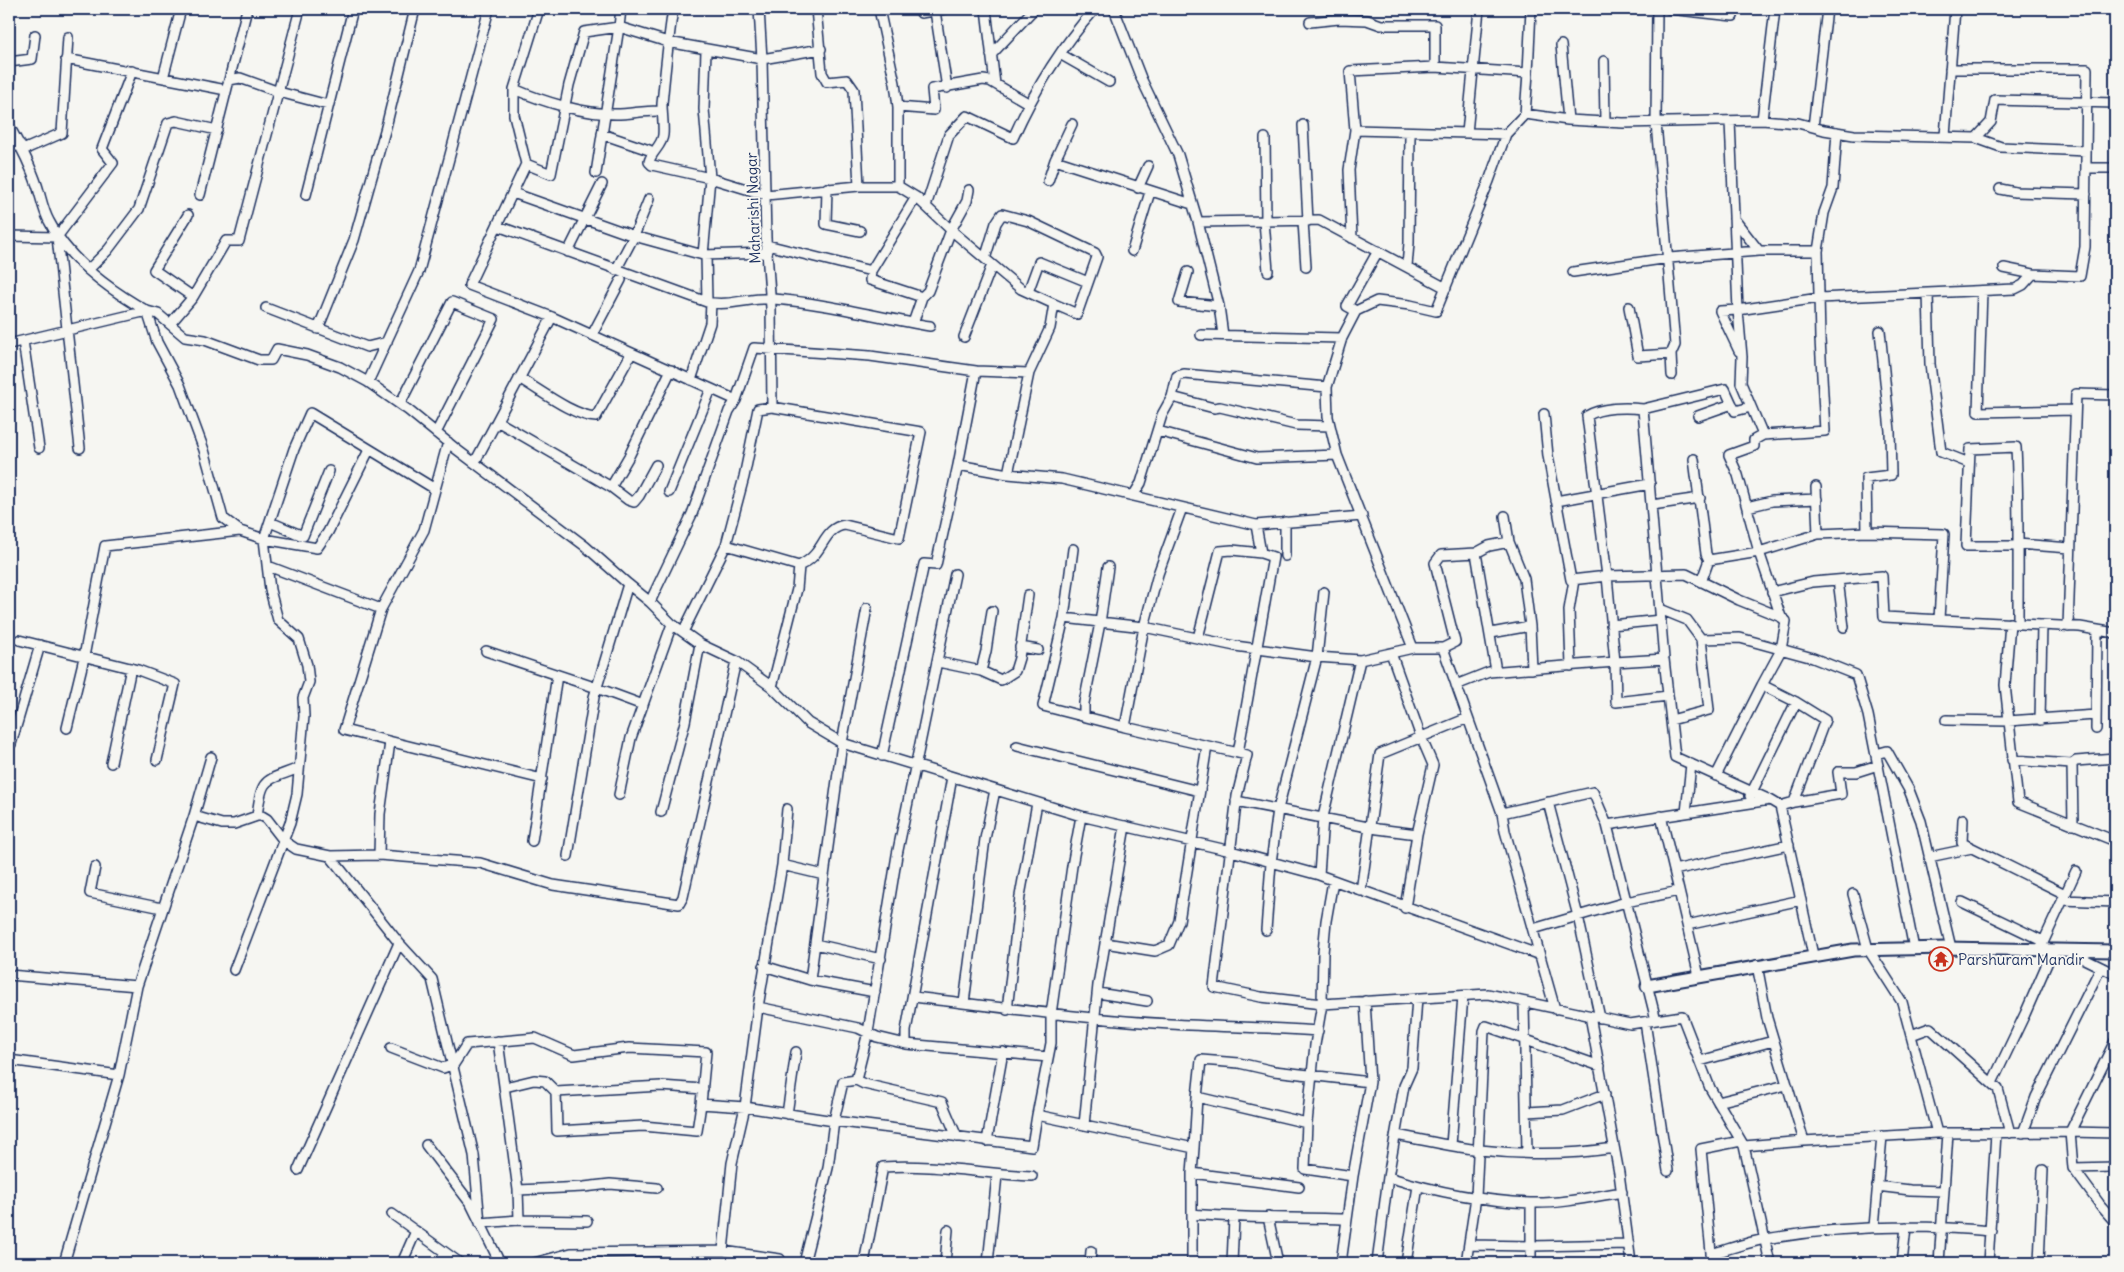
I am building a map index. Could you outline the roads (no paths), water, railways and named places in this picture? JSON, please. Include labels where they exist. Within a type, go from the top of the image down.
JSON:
[{"type":"street","points":[[163,78],[180,9]]},
{"type":"street","points":[[200,195],[247,9]]},
{"type":"street","points":[[170,324],[193,297],[226,241],[239,242],[300,9]]},
{"type":"street","points":[[306,195],[353,9]]},
{"type":"street","points":[[318,329],[354,240],[386,127],[415,9]]},
{"type":"street","points":[[368,382],[419,272],[489,9]]},
{"type":"street","points":[[539,9],[514,89],[514,114],[526,164],[469,286],[552,317],[736,400]]},
{"type":"street","points":[[596,173],[621,9]]},
{"type":"street","points":[[673,9],[662,110],[663,136],[660,145],[649,162],[652,165],[710,178],[766,196],[827,188],[898,186],[916,197],[951,230],[988,262],[1021,289],[1077,314],[1097,257],[1095,253],[1028,221],[1002,214],[996,223],[988,262],[964,337]]},
{"type":"street","name":"Maharishi Nagar","points":[[759,9],[770,299],[772,407]]},
{"type":"street","points":[[816,9],[821,49],[820,64],[827,82],[847,80],[854,90],[859,186]]},
{"type":"street","points":[[879,9],[895,83],[898,107],[898,186]]},
{"type":"street","points":[[921,13],[944,9]]},
{"type":"street","points":[[986,9],[995,84]]},
{"type":"street","points":[[992,55],[1034,9]]},
{"type":"street","points":[[926,206],[949,135],[967,116],[1013,138],[1028,103],[1060,54],[1096,9]]},
{"type":"street","points":[[1114,9],[1140,78],[1178,155],[1198,222],[1219,306],[1223,335]]},
{"type":"street","points":[[1467,133],[1479,9]]},
{"type":"street","points":[[1413,648],[1337,455],[1328,417],[1327,387],[1342,338],[1356,311],[1377,301],[1410,305],[1436,311],[1506,134],[1525,114],[1531,9]]},
{"type":"street","points":[[1657,9],[1656,123],[1675,345],[1671,354],[1672,376]]},
{"type":"street","points":[[1669,9],[1732,16],[1734,9]]},
{"type":"street","points":[[1762,120],[1775,9]]},
{"type":"street","points":[[1813,127],[1827,9]]},
{"type":"street","points":[[1945,136],[1955,9]]},
{"type":"street","points":[[934,11],[947,88]]},
{"type":"street","points":[[1310,22],[1339,19],[1368,20],[1381,25],[1435,25],[1435,67]]},
{"type":"street","points":[[526,164],[551,174],[569,85],[584,32],[619,27],[668,42],[762,59],[821,49]]},
{"type":"street","points":[[9,62],[32,59],[35,35]]},
{"type":"street","points":[[9,149],[22,147],[62,132],[68,37]]},
{"type":"street","points":[[1561,45],[1568,120]]},
{"type":"street","points":[[691,380],[710,323],[705,255],[710,178],[704,109],[706,50]]},
{"type":"street","points":[[1060,54],[1109,82]]},
{"type":"street","points":[[66,59],[226,90]]},
{"type":"street","points":[[1604,61],[1605,122]]},
{"type":"street","points":[[1352,238],[1348,170],[1355,130],[1350,71],[1435,67],[1528,73]]},
{"type":"street","points":[[1950,69],[2087,70],[2085,247],[2080,276],[2033,274],[2004,268]]},
{"type":"street","points":[[80,448],[57,237],[113,163],[102,149],[132,71]]},
{"type":"street","points":[[229,80],[240,78],[279,92],[328,105]]},
{"type":"street","points":[[898,107],[934,110],[932,89],[947,88],[983,80],[990,80],[1028,103]]},
{"type":"street","points":[[514,89],[566,107],[606,113],[617,114],[662,110]]},
{"type":"street","points":[[1976,138],[1991,122],[1995,100],[2115,103]]},
{"type":"street","points":[[1525,114],[1568,120],[1605,122],[1656,123],[1762,120],[1798,123],[1854,135],[1976,138],[2001,147],[2086,151]]},
{"type":"street","points":[[88,270],[108,250],[139,209],[168,123],[176,121],[217,130]]},
{"type":"street","points":[[1730,121],[1738,310],[1742,357],[1741,383],[1763,435]]},
{"type":"street","points":[[1048,181],[1055,160],[1072,124]]},
{"type":"street","points":[[1303,125],[1306,267]]},
{"type":"street","points":[[9,126],[22,147],[48,220],[57,237],[88,270],[116,294],[147,311],[158,314],[185,337],[205,340],[259,360],[272,360],[276,349],[307,356],[340,366],[368,382],[400,404],[585,546],[650,602],[672,624],[700,644],[736,661],[772,687],[808,723],[842,743],[1081,816],[1231,851],[1318,876],[1540,955]]},
{"type":"street","points":[[1355,130],[1506,134]]},
{"type":"street","points":[[1406,266],[1409,243],[1410,132]]},
{"type":"street","points":[[1780,617],[1759,552],[1738,475],[1729,455],[1754,446],[1754,440],[1763,435],[1824,431],[1818,251],[1824,213],[1833,188],[1837,132]]},
{"type":"street","points":[[602,134],[649,150]]},
{"type":"street","points":[[1265,138],[1265,221],[1268,270]]},
{"type":"street","points":[[1055,160],[1192,204]]},
{"type":"street","points":[[1138,188],[1148,166]]},
{"type":"street","points":[[2087,168],[2115,168]]},
{"type":"street","points":[[568,252],[602,184]]},
{"type":"street","points":[[827,188],[826,224],[860,231]]},
{"type":"street","points":[[2000,189],[2015,192],[2086,194]]},
{"type":"street","points":[[914,323],[922,297],[928,291],[951,230],[967,201],[969,190]]},
{"type":"street","points":[[513,192],[634,236],[705,255],[767,250],[871,271]]},
{"type":"street","points":[[1132,251],[1150,192]]},
{"type":"street","points":[[916,197],[871,271],[870,280],[922,297]]},
{"type":"street","points":[[616,270],[634,236],[649,199]]},
{"type":"street","points":[[188,215],[154,270],[193,297]]},
{"type":"street","points":[[1734,219],[1760,251]]},
{"type":"street","points":[[1198,222],[1319,220],[1446,288]]},
{"type":"street","points":[[498,226],[709,303],[740,303],[770,299],[806,303],[930,326]]},
{"type":"street","points":[[9,236],[57,237]]},
{"type":"street","points":[[1356,311],[1347,306],[1378,251]]},
{"type":"street","points":[[1573,272],[1669,258],[1760,251],[1818,251]]},
{"type":"street","points":[[1028,292],[1039,262],[1088,282]]},
{"type":"street","points":[[1188,272],[1179,302],[1219,306]]},
{"type":"street","points":[[1742,357],[1720,311],[1819,298],[2015,289],[2023,285],[2033,274]]},
{"type":"street","points":[[592,336],[621,280]]},
{"type":"street","points":[[1982,291],[1978,412],[2075,410]]},
{"type":"street","points":[[1928,293],[1930,364],[1941,452],[1969,463]]},
{"type":"street","points":[[400,404],[452,302],[494,319],[436,433]]},
{"type":"street","points":[[1008,474],[1028,373],[1050,328],[1054,304]]},
{"type":"street","points":[[1629,307],[1638,356],[1671,354]]},
{"type":"street","points":[[266,308],[367,347],[386,342]]},
{"type":"street","points":[[9,344],[147,311]]},
{"type":"street","points":[[147,311],[158,342],[180,385],[204,450],[223,518],[240,531],[264,539],[317,548],[328,532],[369,450]]},
{"type":"street","points":[[475,462],[552,317]]},
{"type":"street","points":[[1867,532],[1866,478],[1891,475],[1890,431],[1880,331]]},
{"type":"street","points":[[1201,335],[1342,338]]},
{"type":"street","points":[[23,341],[39,448]]},
{"type":"street","points":[[650,602],[692,514],[754,348],[870,356],[976,371],[1028,373]]},
{"type":"street","points":[[520,378],[569,407],[589,417],[596,417],[631,354]]},
{"type":"street","points":[[610,487],[629,456],[671,370]]},
{"type":"street","points":[[882,756],[924,564],[936,565],[976,371]]},
{"type":"street","points":[[1133,496],[1141,483],[1162,415],[1172,397],[1177,376],[1184,374],[1327,387]]},
{"type":"street","points":[[669,492],[711,389]]},
{"type":"street","points":[[1668,696],[1616,702],[1607,576],[1586,416],[1593,411],[1643,409],[1725,389],[1735,411],[1751,407]]},
{"type":"street","points":[[2068,627],[2076,394],[2115,395]]},
{"type":"street","points":[[1172,397],[1296,425],[1330,426]]},
{"type":"street","points":[[1698,416],[1732,404]]},
{"type":"street","points":[[683,632],[726,545],[744,477],[758,409],[772,407],[921,432],[898,538],[845,525],[836,526],[829,532],[815,555],[799,566]]},
{"type":"street","points":[[1643,409],[1664,659],[1675,757],[1780,806],[1813,955]]},
{"type":"street","points":[[234,970],[277,854],[284,841],[297,794],[304,716],[303,698],[309,682],[307,665],[299,639],[278,620],[270,590],[264,539],[294,449],[310,413],[435,489]]},
{"type":"street","points":[[1544,414],[1548,456],[1570,580],[1607,576],[1686,574],[1786,621],[1781,650],[1716,776]]},
{"type":"street","points":[[497,421],[634,502],[656,465]]},
{"type":"street","points":[[1158,431],[1258,458],[1337,455]]},
{"type":"street","points":[[448,442],[424,530],[381,609],[344,730],[542,779]]},
{"type":"street","points":[[2070,548],[2018,545],[1966,546],[1970,449],[2016,447],[2018,545],[2014,623],[2005,685],[2018,802],[2115,840]]},
{"type":"street","points":[[1694,459],[1706,554],[1709,560],[1701,582]]},
{"type":"street","points":[[958,465],[1008,474],[1062,479],[1256,525],[1362,516]]},
{"type":"street","points":[[270,522],[303,536],[329,471]]},
{"type":"street","points":[[1556,501],[1650,484]]},
{"type":"street","points":[[1816,487],[1818,534]]},
{"type":"street","points":[[1652,505],[1700,498]]},
{"type":"street","points":[[1747,507],[1772,501],[1817,499]]},
{"type":"street","points":[[1125,727],[1144,627],[1158,574],[1182,508]]},
{"type":"street","points":[[1505,516],[1509,542],[1524,579],[1530,626],[1532,669]]},
{"type":"street","points":[[1285,522],[1285,556]]},
{"type":"street","points":[[1256,525],[1261,553]]},
{"type":"street","points":[[67,728],[105,546],[240,531]]},
{"type":"street","points":[[1709,560],[1759,552],[1818,534],[1867,532],[1944,534],[1939,619]]},
{"type":"street","points":[[1064,618],[1144,627],[1256,649],[1317,657],[1360,660],[1413,648],[1443,648],[1455,642],[1435,562],[1441,555],[1476,552],[1489,546],[1509,542]]},
{"type":"street","points":[[726,545],[799,566]]},
{"type":"street","points":[[1073,549],[1064,618],[1043,706],[1247,755],[1236,801],[1214,987],[1261,996],[1322,1004],[1488,994],[1630,1024],[1682,1016],[1710,1088],[1742,1144],[1770,1263]]},
{"type":"street","points":[[1198,638],[1220,551],[1232,550],[1261,553],[1273,557],[1238,753]]},
{"type":"street","points":[[1476,552],[1496,671]]},
{"type":"street","points":[[268,566],[381,609]]},
{"type":"street","points":[[772,687],[797,589],[799,566]]},
{"type":"street","points":[[1084,716],[1084,703],[1100,623],[1108,568]]},
{"type":"street","points":[[856,1080],[868,1032],[897,855],[955,574]]},
{"type":"street","points":[[1772,592],[1813,582],[1882,576],[1884,617],[2014,623],[2115,633]]},
{"type":"street","points":[[1571,666],[1570,610],[1574,580]]},
{"type":"street","points":[[1838,580],[1844,627]]},
{"type":"street","points":[[568,856],[597,688],[628,584]]},
{"type":"street","points":[[1266,930],[1271,863],[1278,808],[1317,657],[1324,592]]},
{"type":"street","points":[[938,662],[981,672],[1001,680],[1015,671],[1028,595]]},
{"type":"street","points":[[810,980],[842,743],[866,608]]},
{"type":"street","points":[[1660,609],[1687,620],[1701,639],[1710,710],[1671,720]]},
{"type":"street","points":[[981,672],[992,612]]},
{"type":"street","points":[[1611,625],[1661,620]]},
{"type":"street","points":[[619,795],[631,738],[672,624]]},
{"type":"street","points":[[2040,720],[2042,625]]},
{"type":"street","points":[[1490,633],[1530,626]]},
{"type":"street","points":[[2096,729],[2097,630]]},
{"type":"street","points":[[1701,639],[1740,638],[1813,658],[1856,675],[1868,715],[1914,949]]},
{"type":"street","points":[[19,640],[131,668],[175,684],[156,760]]},
{"type":"street","points":[[661,812],[685,722],[700,644]]},
{"type":"street","points":[[9,743],[11,744],[19,722],[40,645]]},
{"type":"street","points":[[1020,647],[1038,650]]},
{"type":"street","points":[[1443,648],[1502,813],[1505,831],[1555,1009]]},
{"type":"street","points":[[486,651],[643,705]]},
{"type":"street","points":[[1391,653],[1421,737],[1433,764],[1417,834],[1405,908]]},
{"type":"street","points":[[1456,684],[1496,671],[1664,659]]},
{"type":"street","points":[[1318,876],[1322,817],[1360,660]]},
{"type":"street","points":[[194,816],[222,824],[234,824],[257,816],[267,819],[284,841],[296,850],[330,856],[379,855],[480,862],[553,885],[679,904],[683,897],[736,661]]},
{"type":"street","points":[[111,763],[131,668]]},
{"type":"street","points":[[532,841],[557,674]]},
{"type":"street","points":[[1762,686],[1796,702],[1825,720],[1794,802]]},
{"type":"street","points":[[1746,804],[1796,702]]},
{"type":"street","points":[[1946,720],[2040,720],[2096,715]]},
{"type":"street","points":[[1360,891],[1380,754],[1468,718]]},
{"type":"street","points":[[379,855],[380,814],[390,742]]},
{"type":"street","points":[[1017,746],[1200,791]]},
{"type":"street","points":[[1105,943],[1155,951],[1169,945],[1179,921],[1206,746]]},
{"type":"street","points":[[1876,754],[1887,751],[1908,790],[1921,822],[1951,948]]},
{"type":"street","points":[[64,1263],[119,1075],[137,986],[194,816],[211,756]]},
{"type":"street","points":[[2012,760],[2072,764],[2076,761],[2115,758]]},
{"type":"street","points":[[1686,813],[1691,764]]},
{"type":"street","points":[[2072,764],[2073,825]]},
{"type":"street","points":[[1780,806],[1841,794],[1838,772],[1856,772],[1878,765]]},
{"type":"street","points":[[257,816],[260,791],[266,781],[299,768]]},
{"type":"street","points":[[906,1044],[952,777]]},
{"type":"street","points":[[964,1003],[984,839],[995,790]]},
{"type":"street","points":[[1502,813],[1593,792],[1606,824],[1656,1020]]},
{"type":"street","points":[[1606,824],[1770,800]]},
{"type":"street","points":[[1236,801],[1370,827],[1417,834]]},
{"type":"street","points":[[1007,1010],[1020,896],[1037,802]]},
{"type":"street","points":[[1548,802],[1578,916],[1600,1018]]},
{"type":"street","points":[[723,1251],[732,1164],[745,1107],[764,966],[782,865],[787,810]]},
{"type":"street","points":[[701,1104],[745,1107],[834,1121],[1032,1146],[1051,1043],[1051,1014],[1081,816]]},
{"type":"street","points":[[1661,816],[1699,976]]},
{"type":"street","points":[[1963,819],[1962,843],[2064,897],[2115,902]]},
{"type":"street","points":[[1084,1125],[1093,1018],[1126,826]]},
{"type":"street","points":[[1674,870],[1789,845]]},
{"type":"street","points":[[1929,856],[1972,848]]},
{"type":"street","points":[[330,856],[399,943],[432,979],[454,1064],[474,1155],[480,1223]]},
{"type":"street","points":[[782,865],[824,875]]},
{"type":"street","points":[[95,867],[90,892],[162,908]]},
{"type":"street","points":[[2041,946],[2076,871]]},
{"type":"street","points":[[1334,881],[1326,921],[1322,1004],[1307,1123],[1305,1169],[1353,1176]]},
{"type":"street","points":[[1533,929],[1626,902],[1679,891]]},
{"type":"street","points":[[1853,894],[1868,950],[1902,1002],[1937,1133]]},
{"type":"street","points":[[1687,925],[1801,900]]},
{"type":"street","points":[[1962,902],[2041,946],[2053,950],[2115,952]]},
{"type":"street","points":[[298,1170],[399,943]]},
{"type":"street","points":[[815,944],[881,960]]},
{"type":"street","points":[[1647,986],[1813,955],[1868,950],[2041,946]]},
{"type":"street","points":[[1992,1083],[2053,950]]},
{"type":"street","points":[[2067,950],[2115,974]]},
{"type":"street","points":[[1757,965],[1773,1041],[1804,1141]]},
{"type":"street","points":[[764,966],[810,980],[875,992]]},
{"type":"street","points":[[2023,1132],[2036,1098],[2101,967]]},
{"type":"street","points":[[9,975],[137,986]]},
{"type":"street","points":[[1098,993],[1147,1001]]},
{"type":"street","points":[[1451,1145],[1463,996]]},
{"type":"street","points":[[913,997],[1007,1010],[1093,1018],[1318,1031]]},
{"type":"street","points":[[1377,1263],[1388,1177],[1404,1086],[1412,1068],[1417,998]]},
{"type":"street","points":[[1341,1263],[1353,1176],[1370,1082],[1365,1001]]},
{"type":"street","points":[[1524,1002],[1527,1153]]},
{"type":"street","points":[[758,1007],[858,1028],[877,1038],[906,1044],[1048,1057]]},
{"type":"street","points":[[1590,1016],[1622,1192],[1631,1263]]},
{"type":"street","points":[[1645,1022],[1668,1171]]},
{"type":"street","points":[[1466,1263],[1476,1197],[1484,1031],[1486,1026],[1600,1066]]},
{"type":"street","points":[[1911,1035],[1930,1028],[1992,1083],[1998,1089],[2010,1133]]},
{"type":"street","points":[[391,1048],[443,1068],[454,1064],[466,1044],[535,1038],[574,1055],[628,1048],[706,1052],[697,1131],[643,1126],[557,1131],[556,1092],[545,1081],[534,1080],[504,1087]]},
{"type":"street","points":[[498,1041],[518,1190],[519,1220]]},
{"type":"street","points":[[1700,1062],[1773,1041]]},
{"type":"street","points":[[2115,1041],[2070,1132],[2074,1168],[2111,1213],[2115,1222]]},
{"type":"street","points":[[787,1114],[796,1052]]},
{"type":"street","points":[[987,1141],[1004,1052]]},
{"type":"street","points":[[9,1060],[119,1075]]},
{"type":"street","points":[[1192,1263],[1192,1173],[1201,1060],[1370,1082]]},
{"type":"street","points":[[804,1263],[828,1168],[834,1121],[843,1082],[856,1080],[864,1084],[942,1102],[957,1137]]},
{"type":"street","points":[[1718,1102],[1786,1085]]},
{"type":"street","points":[[556,1092],[661,1086],[703,1089]]},
{"type":"street","points":[[1527,1112],[1563,1110],[1605,1094]]},
{"type":"street","points":[[1197,1097],[1307,1123]]},
{"type":"street","points":[[1037,1115],[1194,1148]]},
{"type":"street","points":[[1990,1231],[1942,1227],[1874,1227],[1818,1232],[1764,1239],[1712,1259],[1701,1149],[1742,1144],[1937,1133],[2115,1133]]},
{"type":"street","points":[[1940,1263],[1948,1133]]},
{"type":"street","points":[[1988,1263],[1996,1133]]},
{"type":"street","points":[[1396,1135],[1479,1150],[1527,1153],[1586,1152],[1614,1148]]},
{"type":"street","points":[[1874,1227],[1882,1136]]},
{"type":"street","points":[[426,1145],[471,1204],[500,1263]]},
{"type":"street","points":[[864,1263],[883,1167],[903,1165],[997,1175],[1032,1176]]},
{"type":"street","points":[[2074,1168],[2115,1168]]},
{"type":"street","points":[[2039,1263],[2043,1170]]},
{"type":"street","points":[[1192,1173],[1299,1187]]},
{"type":"street","points":[[988,1263],[997,1175]]},
{"type":"street","points":[[1388,1177],[1418,1186],[1476,1197],[1531,1203],[1567,1202],[1622,1192]]},
{"type":"street","points":[[518,1190],[610,1184],[657,1188]]},
{"type":"street","points":[[1406,1263],[1418,1186]]},
{"type":"street","points":[[1877,1186],[1910,1190],[1944,1191]]},
{"type":"street","points":[[1531,1203],[1531,1263]]},
{"type":"street","points":[[392,1214],[460,1263]]},
{"type":"street","points":[[1192,1214],[1234,1218],[1347,1219]]},
{"type":"street","points":[[1268,1217],[1278,1263]]},
{"type":"street","points":[[1232,1263],[1234,1218]]},
{"type":"street","points":[[480,1223],[519,1220],[587,1221]]},
{"type":"street","points":[[1902,1263],[1906,1228]]},
{"type":"street","points":[[945,1263],[948,1230]]},
{"type":"street","points":[[402,1263],[416,1231]]},
{"type":"street","points":[[1469,1245],[1629,1244]]},
{"type":"street","points":[[534,1263],[571,1253],[723,1251],[780,1259]]},
{"type":"street","points":[[1090,1263],[1091,1251]]},
{"type":"street","points":[[702,1263],[703,1252]]},
{"type":"street","points":[[440,1263],[445,1254]]},
{"type":"place","name":"Parshuram Mandir","points":[[1941,959]]}]
